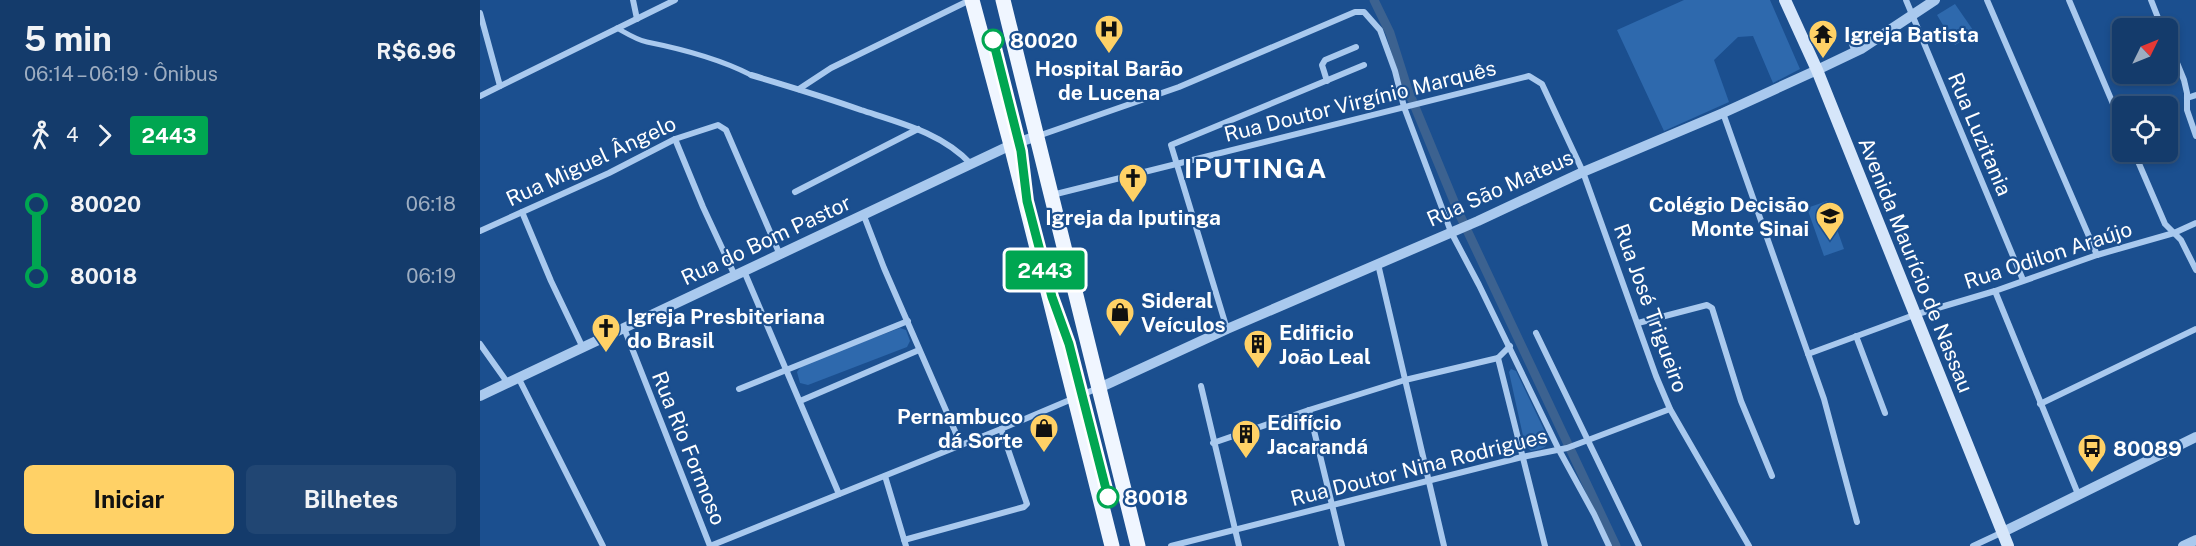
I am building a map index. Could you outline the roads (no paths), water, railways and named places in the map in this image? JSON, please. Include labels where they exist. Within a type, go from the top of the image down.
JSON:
[{"type":"main road","points":[[971,0],[1011,145],[1075,398],[1109,544]]},
{"type":"main road","points":[[1003,0],[1138,546]]},
{"type":"main road","name":"Avenida Maurício de Nassau","points":[[1785,0],[1817,70],[2008,546]]},
{"type":"street","points":[[633,0],[637,19]]},
{"type":"street","points":[[480,96],[675,0]]},
{"type":"street","points":[[799,89],[831,68],[971,0]]},
{"type":"street","name":"Rua Luzitania","points":[[1906,0],[2023,280]]},
{"type":"street","name":"Rua São Mateus","points":[[710,546],[1099,388],[1227,329],[1478,221],[1583,172],[1723,113],[1855,52],[1935,0]]},
{"type":"street","points":[[1987,0],[2097,255]]},
{"type":"street","points":[[2069,0],[2112,101]]},
{"type":"street","points":[[2151,0],[2159,18]]},
{"type":"street","points":[[1037,136],[1179,87],[1359,11],[1369,16],[1380,30],[1451,232],[1609,546]]},
{"type":"street","points":[[480,13],[500,86]]},
{"type":"street","points":[[617,28],[647,42],[662,44],[736,67],[751,75],[918,129],[949,144],[971,164]]},
{"type":"street","points":[[1850,39],[1855,52]]},
{"type":"street","points":[[1327,81],[1322,65],[1325,60],[1356,46]]},
{"type":"street","points":[[1227,329],[1171,145],[1365,65]]},
{"type":"street","points":[[2178,65],[2184,80],[2187,110],[2196,136]]},
{"type":"street","name":"Rua Doutor Virgínio Marquês","points":[[1052,195],[1425,102],[1439,96],[1529,76],[1537,79]]},
{"type":"street","name":"Rua José Trigueiro","points":[[1537,79],[1542,84],[1583,172],[1670,409],[1749,546]]},
{"type":"street","points":[[2187,98],[2196,95]]},
{"type":"street","points":[[1723,113],[1824,399],[1857,522]]},
{"type":"street","name":"Rua Miguel Ângelo","points":[[480,231],[609,173],[675,139],[718,124],[726,130],[780,255]]},
{"type":"street","points":[[795,192],[918,129]]},
{"type":"street","name":"Rua do Bom Pastor","points":[[480,396],[1011,145],[1037,136]]},
{"type":"street","points":[[675,139],[703,207],[788,371],[839,494]]},
{"type":"street","points":[[2138,162],[2165,224],[2181,240],[2196,270]]},
{"type":"street","points":[[522,212],[583,348]]},
{"type":"street","points":[[864,216],[884,268],[961,445]]},
{"type":"street","name":"Rua Odilon Araújo","points":[[1808,354],[1914,315],[1995,291],[2097,255],[2174,233],[2196,224]]},
{"type":"street","points":[[1378,264],[1444,546]]},
{"type":"street","points":[[1995,291],[2078,494]]},
{"type":"street","points":[[1638,323],[1707,305],[1712,308],[1741,401],[1772,476]]},
{"type":"street","points":[[739,389],[908,321]]},
{"type":"street","name":"Rua Rio Formoso","points":[[624,328],[710,546]]},
{"type":"street","points":[[2040,404],[2196,329]]},
{"type":"street","points":[[1536,333],[1585,442],[1639,546]]},
{"type":"street","points":[[1856,336],[1885,413]]},
{"type":"street","points":[[480,344],[507,382]]},
{"type":"street","points":[[1214,443],[1405,380],[1498,358],[1510,346]]},
{"type":"street","points":[[800,401],[920,350]]},
{"type":"street","points":[[1498,358],[1545,546]]},
{"type":"street","points":[[518,377],[603,546]]},
{"type":"street","points":[[1201,386],[1239,546]]},
{"type":"street","name":"Rua Doutor Nina Rodrigues","points":[[1171,546],[1522,457],[1567,448],[1670,409]]},
{"type":"street","points":[[1309,410],[1342,546]]},
{"type":"street","points":[[885,476],[905,543],[1015,510],[1028,504],[1001,429]]},
{"type":"street","points":[[1973,546],[2196,437]]},
{"type":"street","points":[[2183,546],[2196,540]]},
{"type":"waterway","points":[[1374,0],[1390,33],[1408,90],[1458,211],[1616,546]]},
{"type":"place","name":"80020","points":[[993,40]]},
{"type":"place","name":"Hospital Barão de Lucena","points":[[1109,54]]},
{"type":"place","name":"Igreja Batista","points":[[1823,60]]},
{"type":"place","name":"Igreja da Iputinga","points":[[1133,204]]},
{"type":"place","name":"Colégio Decisão Monte Sinai","points":[[1830,242]]},
{"type":"place","name":"Sideral Veículos","points":[[1120,338]]},
{"type":"place","name":"Igreja Presbiteriana do Brasil","points":[[606,354]]},
{"type":"place","name":"Edificio João Leal","points":[[1258,370]]},
{"type":"place","name":"Pernambuco dá Sorte","points":[[1044,454]]},
{"type":"place","name":"Edifício Jacarandá","points":[[1246,460]]},
{"type":"place","name":"80089","points":[[2092,474]]},
{"type":"place","name":"80018","points":[[1108,497]]},
{"type":"district","name":"IPUTINGA","points":[[1256,168]]}]
